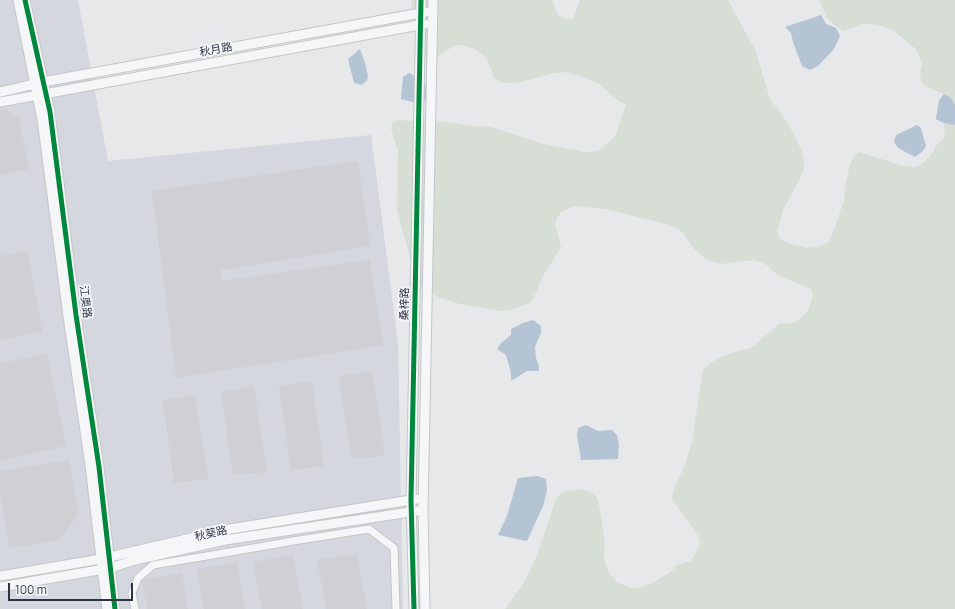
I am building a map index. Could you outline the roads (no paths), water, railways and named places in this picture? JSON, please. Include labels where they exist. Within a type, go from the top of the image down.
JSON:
[{"type":"street","name":"江奥路","points":[[18,0],[39,83]]},
{"type":"street","name":"江奥路","points":[[25,0],[41,94],[42,119],[68,316],[105,558],[107,609]]},
{"type":"street","name":"桑梓路","points":[[414,609],[411,500],[421,0]]},
{"type":"street","name":"桑梓路","points":[[425,609],[423,498],[433,0]]},
{"type":"street","name":"秋月路","points":[[0,92],[39,83],[433,10]]},
{"type":"street","name":"秋月路","points":[[0,102],[433,23]]},
{"type":"street","name":"秋葵路","points":[[0,576],[105,558],[230,529],[423,498]]},
{"type":"street","name":"秋葵路","points":[[0,587],[106,569],[135,560],[225,540],[412,511],[423,511]]},
{"type":"street","points":[[135,609],[132,593],[138,578],[153,565],[369,529],[394,548],[396,609]]},
{"type":"street","name":"江奥路","points":[[106,569],[115,609]]},
{"type":"water","points":[[821,15],[826,24],[836,28],[840,36],[834,49],[818,66],[810,70],[802,66],[791,33],[785,27]]},
{"type":"water","points":[[360,49],[368,76],[367,81],[361,85],[354,83],[348,59]]},
{"type":"water","points":[[409,73],[418,78],[430,89],[429,96],[420,104],[401,99],[403,77]]},
{"type":"water","points":[[944,94],[950,97],[955,105],[955,125],[944,123],[936,119],[939,100]]},
{"type":"water","points":[[917,125],[921,128],[926,146],[922,152],[915,157],[898,148],[894,142],[896,135]]},
{"type":"water","points":[[533,320],[541,326],[541,333],[535,347],[539,371],[527,371],[511,381],[511,373],[506,355],[497,349],[501,343],[511,335],[511,329]]},
{"type":"water","points":[[586,425],[598,431],[612,430],[617,435],[619,444],[618,459],[581,460],[577,435],[578,428]]},
{"type":"water","points":[[537,476],[546,479],[547,491],[543,506],[527,541],[498,535],[507,516],[518,478]]}]
